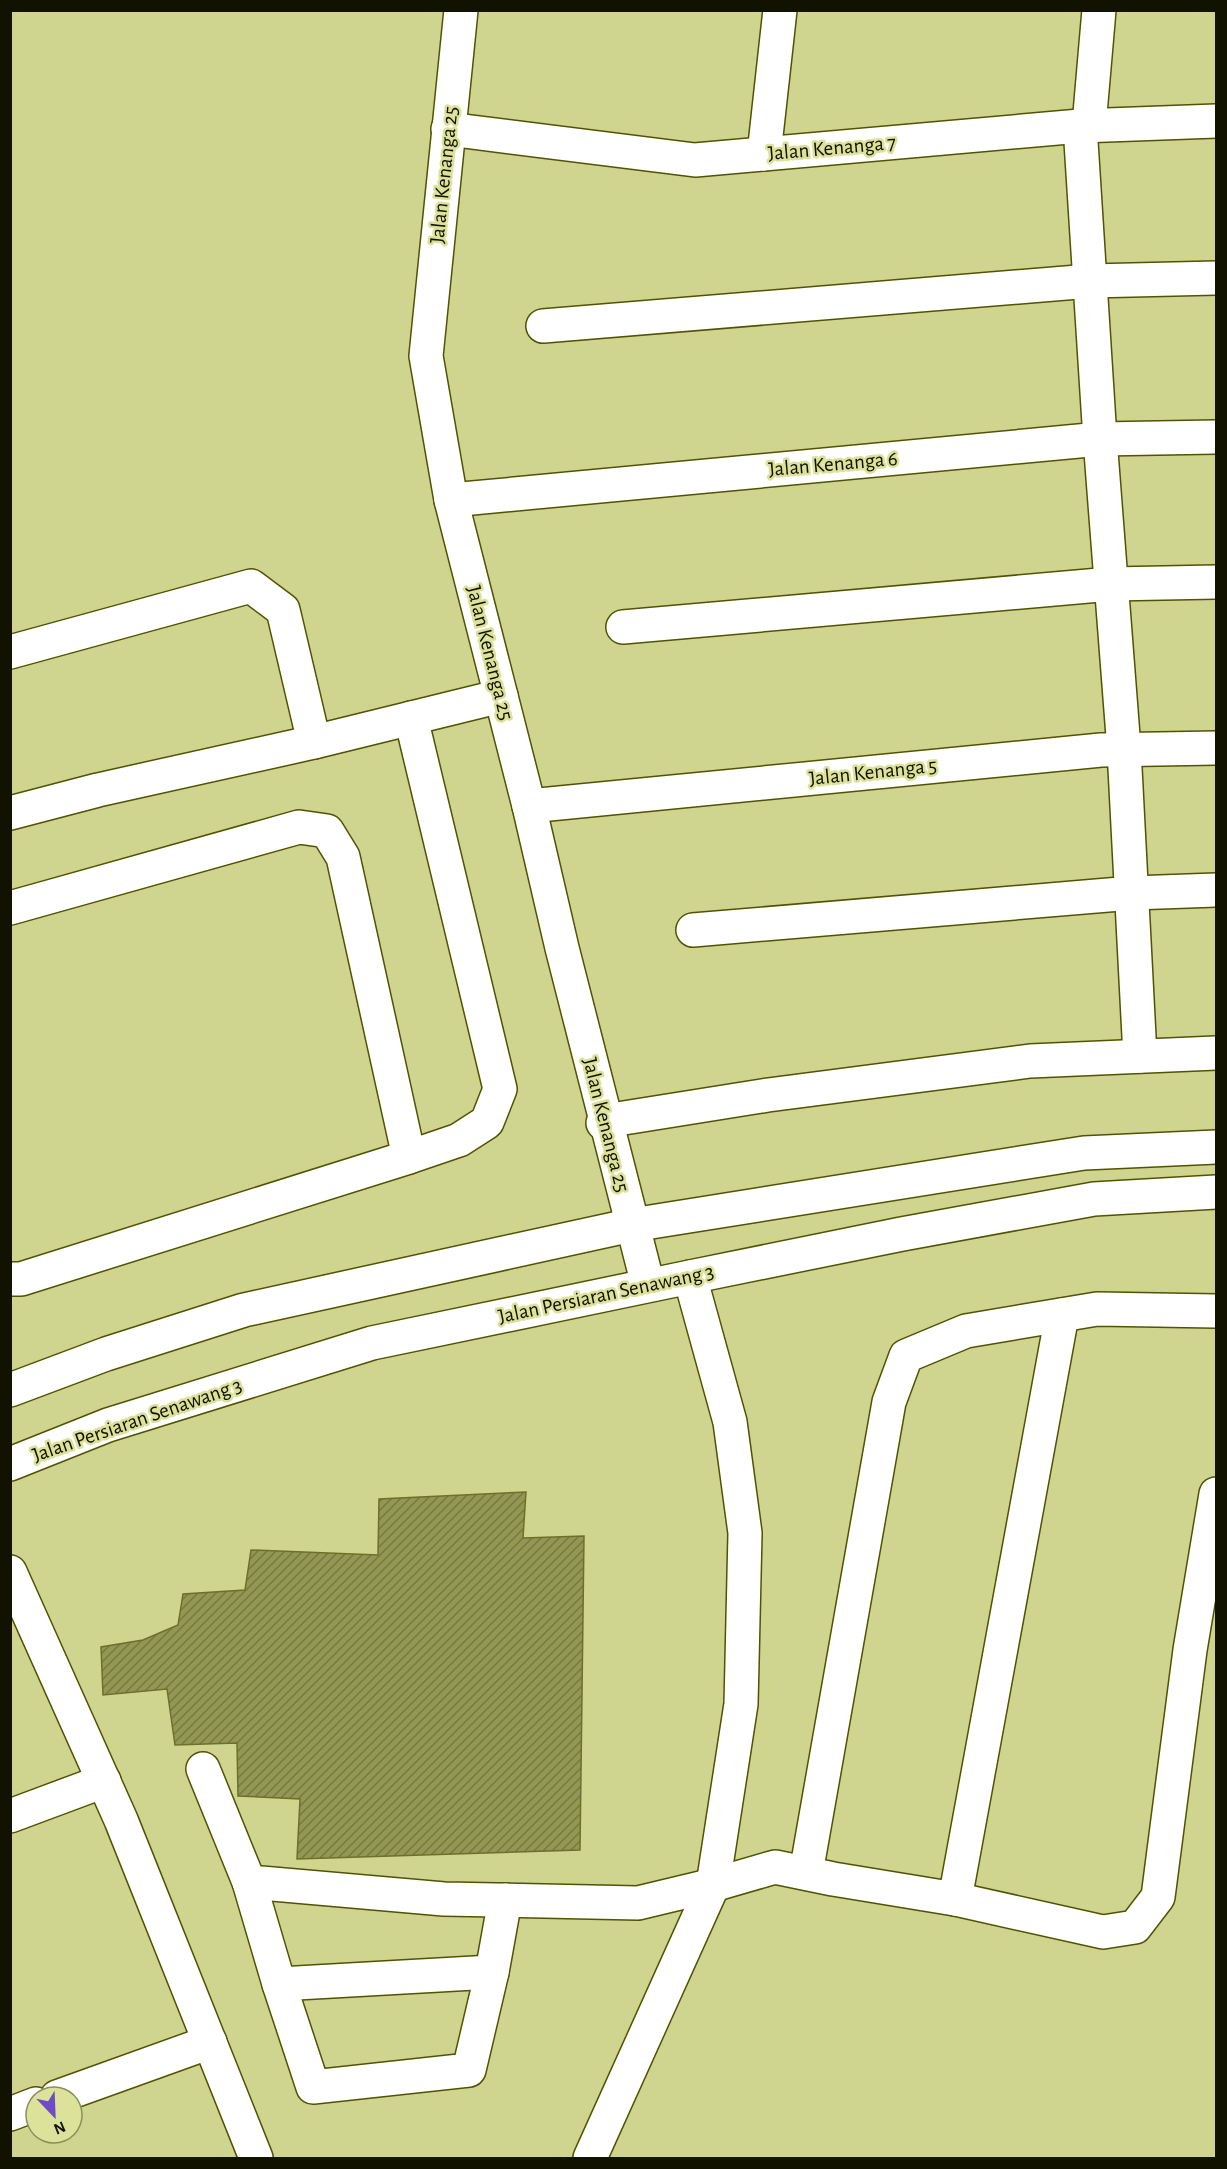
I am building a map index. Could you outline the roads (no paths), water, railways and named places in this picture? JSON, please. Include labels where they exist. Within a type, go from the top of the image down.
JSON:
[{"type":"street","name":"Jalan Kenanga 25","points":[[461,10],[426,356],[451,501],[529,806],[604,1122],[648,1285]]},
{"type":"street","points":[[764,154],[780,10]]},
{"type":"street","points":[[1099,10],[1084,126],[1090,281],[1124,749],[1140,1056]]},
{"type":"street","name":"Jalan Kenanga 7","points":[[448,129],[695,160],[1084,126],[1216,121]]},
{"type":"street","points":[[543,326],[1090,281],[1216,278]]},
{"type":"street","name":"Jalan Kenanga 6","points":[[451,501],[1100,439],[1216,437]]},
{"type":"street","points":[[623,627],[1112,584],[1216,582]]},
{"type":"street","points":[[10,652],[251,586],[283,610],[314,742]]},
{"type":"street","points":[[10,813],[98,790],[314,742],[501,696]]},
{"type":"street","points":[[10,1279],[21,1279],[409,1157],[459,1140],[487,1122],[500,1089],[411,718]]},
{"type":"street","name":"Jalan Kenanga 5","points":[[529,806],[1077,752],[1216,748]]},
{"type":"street","points":[[10,908],[299,827],[327,831],[343,858],[409,1157]]},
{"type":"street","points":[[693,930],[1132,893],[1216,890]]},
{"type":"street","points":[[604,1122],[768,1095],[1030,1062],[1216,1053]]},
{"type":"street","points":[[10,1390],[106,1354],[244,1310],[632,1225],[1084,1153],[1216,1148]]},
{"type":"street","name":"Jalan Persiaran Senawang 3","points":[[10,1464],[108,1425],[372,1343],[648,1285],[1094,1198],[1216,1192]]},
{"type":"street","points":[[590,2158],[712,1885],[741,1704],[745,1533],[730,1422],[690,1277]]},
{"type":"street","points":[[806,1874],[889,1402],[906,1356],[966,1331],[1097,1309],[1216,1311]]},
{"type":"street","points":[[956,1899],[1062,1315]]},
{"type":"street","points":[[249,1882],[444,1899],[638,1903],[775,1867],[956,1899],[1103,1932],[1135,1927],[1158,1897],[1203,1651],[1216,1494]]},
{"type":"street","points":[[10,1572],[104,1781],[256,2158]]},
{"type":"street","points":[[203,1769],[249,1882],[279,1984],[313,2086],[470,2070],[492,1972],[504,1900]]},
{"type":"street","points":[[10,1816],[104,1781]]},
{"type":"street","points":[[279,1984],[492,1972]]},
{"type":"street","points":[[84,2087],[210,2042]]}]
